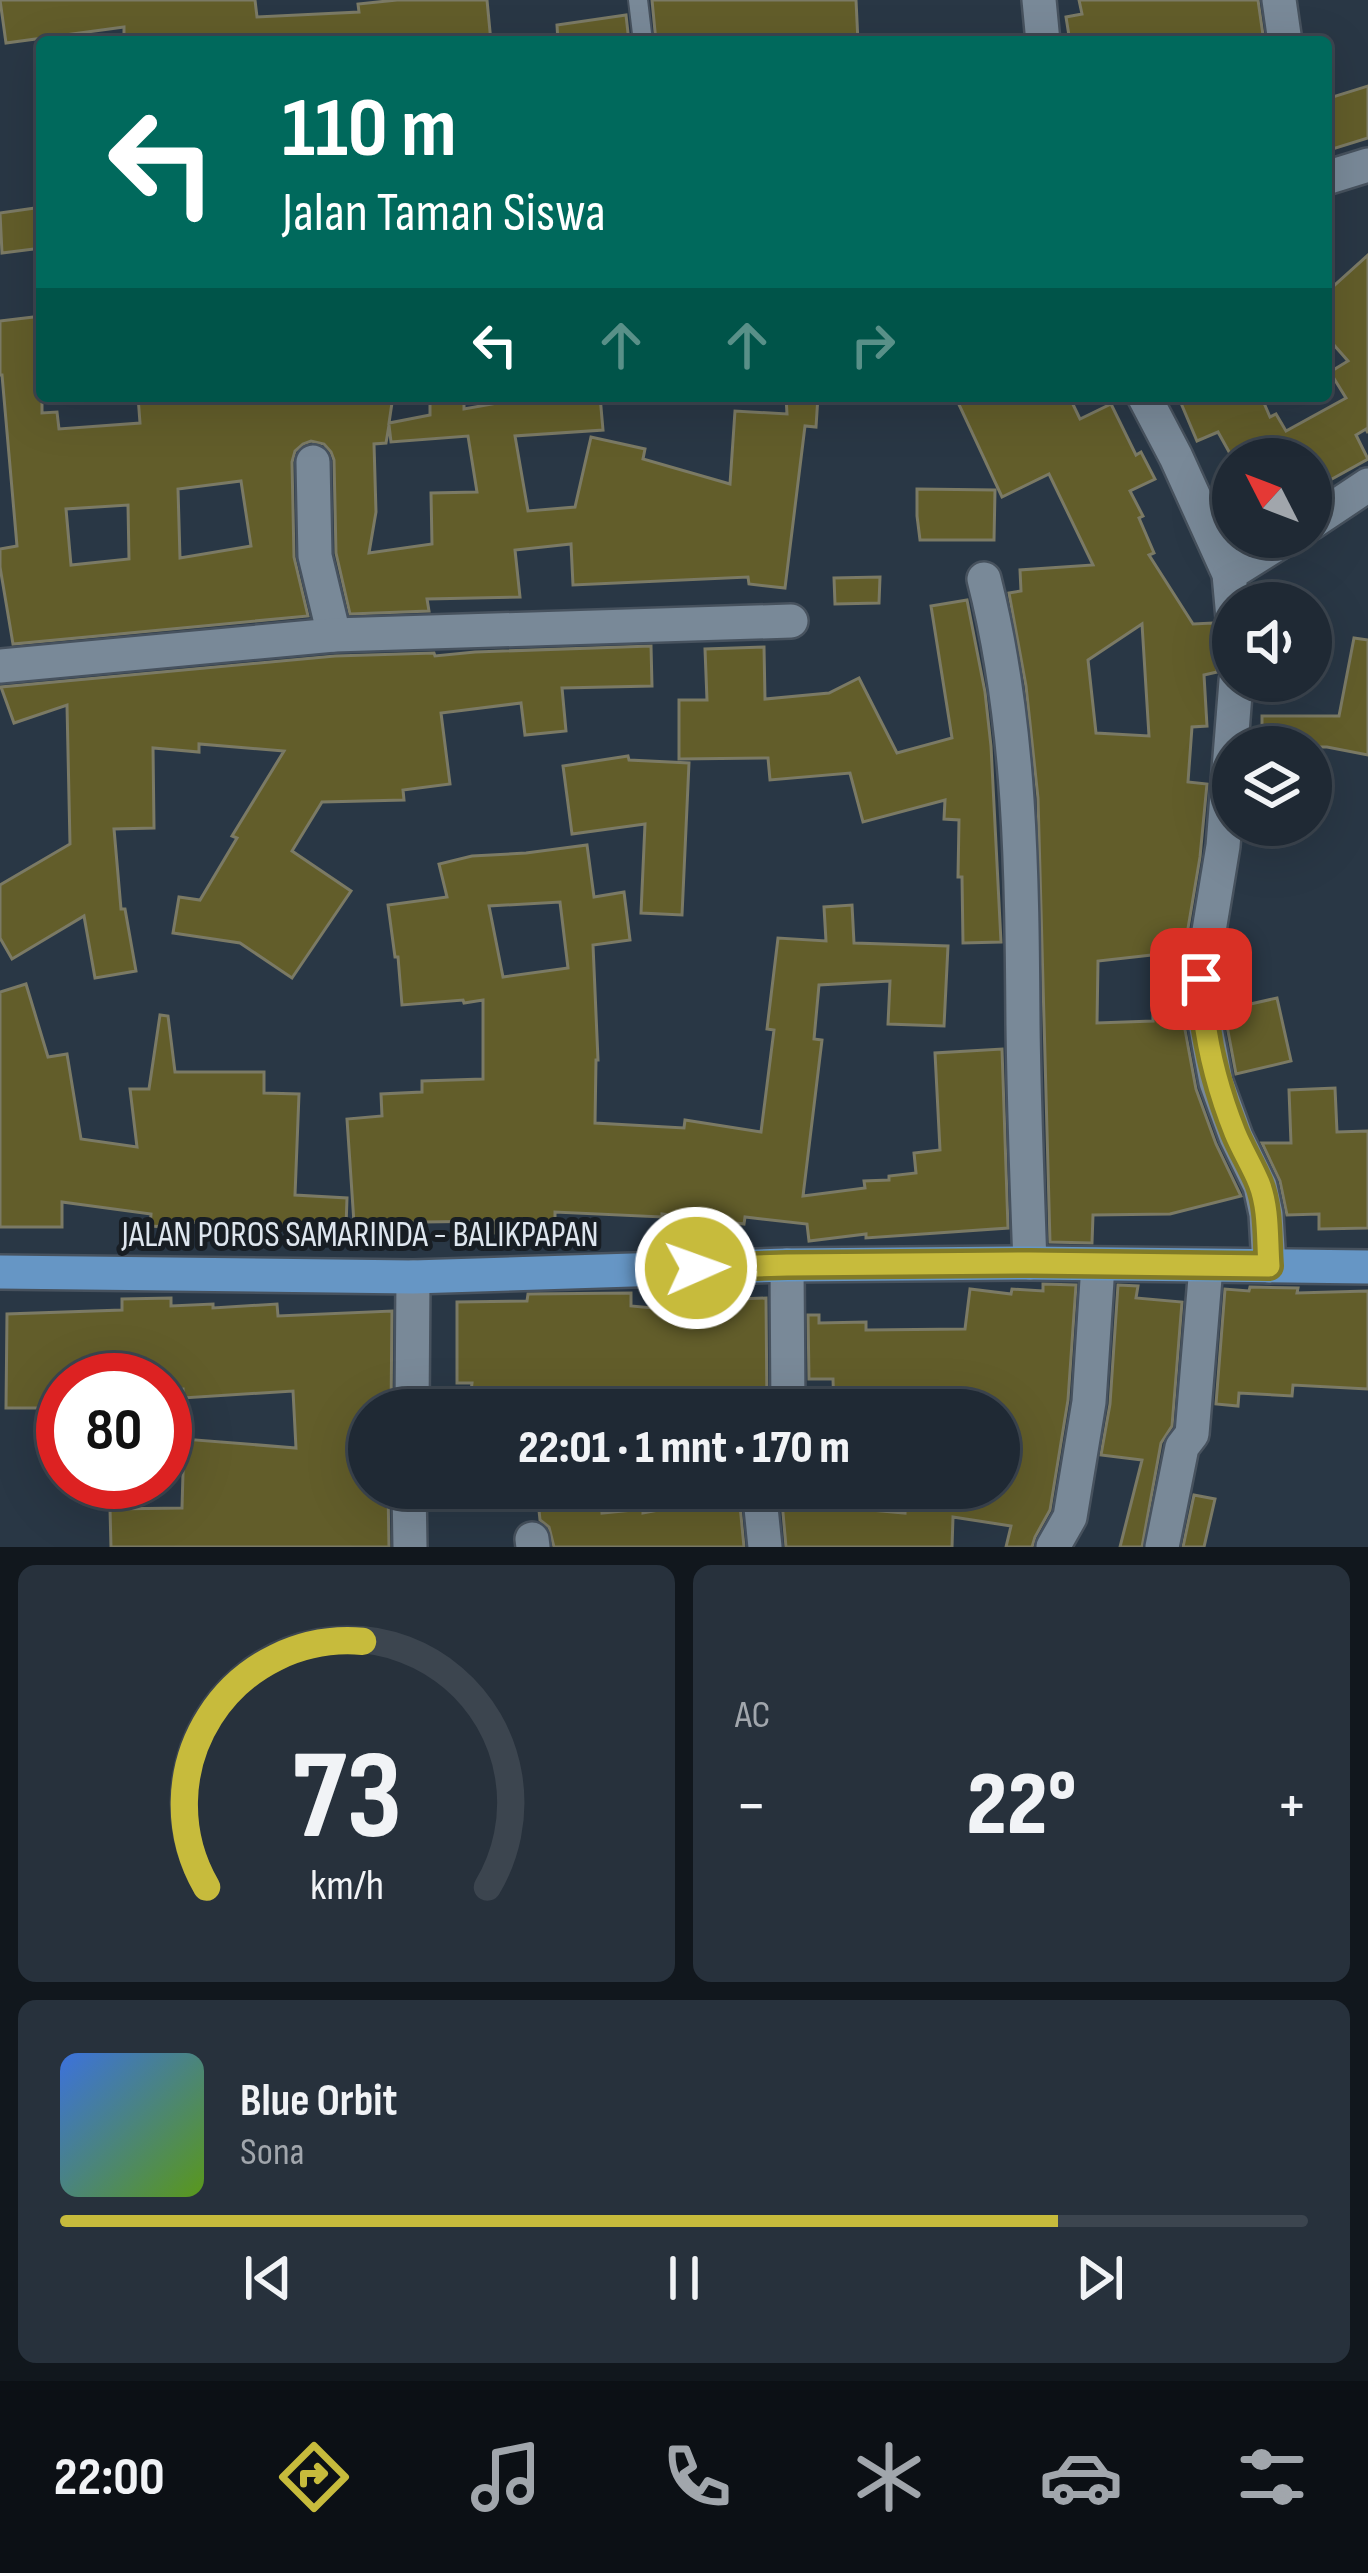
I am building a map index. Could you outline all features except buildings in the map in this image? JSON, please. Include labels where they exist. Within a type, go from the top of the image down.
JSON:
[{"type":"highway","name":"JALAN POROS SAMARINDA - BALIKPAPAN","points":[[0,1272],[413,1277],[787,1265],[1368,1267]]},
{"type":"street","points":[[1039,0],[1042,36]]},
{"type":"street","points":[[1280,0],[1284,36]]},
{"type":"street","points":[[1332,176],[1368,165]]},
{"type":"street","points":[[1147,402],[1230,582]]},
{"type":"street","points":[[313,462],[315,556],[334,634]]},
{"type":"street","points":[[1332,509],[1368,485]]},
{"type":"street","points":[[1229,574],[1255,558]]},
{"type":"street","points":[[984,578],[997,631],[1022,860],[1030,1263]]},
{"type":"street","points":[[0,666],[334,634],[791,621]]},
{"type":"street","points":[[1234,702],[1222,845],[1201,979],[1202,1007],[1216,1082],[1260,1186],[1269,1266]]},
{"type":"street","points":[[787,1265],[788,1389]]},
{"type":"street","points":[[1053,1547],[1070,1516],[1074,1494],[1088,1402],[1098,1265]]},
{"type":"street","points":[[1162,1547],[1182,1447],[1192,1434],[1206,1266]]},
{"type":"street","points":[[412,1389],[413,1277]]},
{"type":"street","points":[[409,1509],[410,1547]]},
{"type":"street","points":[[761,1509],[765,1547]]},
{"type":"lane","points":[[638,0],[642,36]]},
{"type":"route","points":[[696,1268],[1030,1263],[1269,1266],[1260,1186],[1216,1082],[1201,979]]}]
